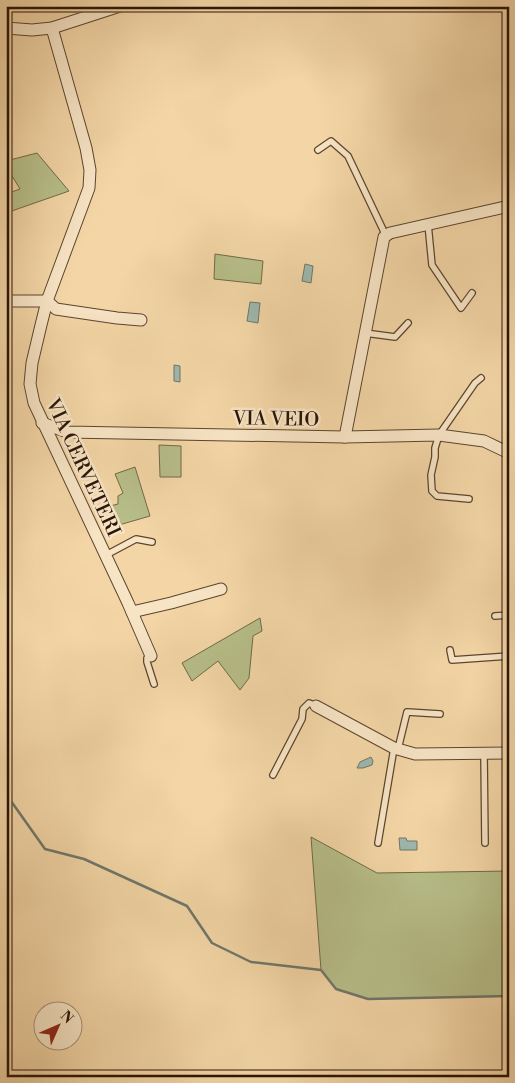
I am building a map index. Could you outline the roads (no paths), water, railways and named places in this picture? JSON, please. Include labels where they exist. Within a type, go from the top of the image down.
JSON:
[{"type":"street","points":[[6,28],[32,30],[52,28],[120,6]]},
{"type":"street","name":"VIA CERVETERI","points":[[52,28],[86,148],[90,170],[88,188],[48,301],[34,354],[30,384],[34,403],[42,423],[106,554],[151,656]]},
{"type":"street","points":[[345,437],[384,237],[390,233],[509,206]]},
{"type":"street","points":[[6,301],[48,301],[56,309],[141,320]]},
{"type":"street","name":"VIA VEIO","points":[[42,423],[67,432],[345,437],[439,435],[484,442],[509,452]]},
{"type":"street","points":[[132,612],[221,589]]},
{"type":"street","points":[[316,706],[396,749],[414,754],[509,753]]},
{"type":"lane","points":[[318,150],[331,141],[348,156],[386,236]]},
{"type":"lane","points":[[428,224],[432,265],[461,308],[472,293]]},
{"type":"lane","points":[[365,333],[395,338],[408,323]]},
{"type":"lane","points":[[469,499],[437,496],[432,491],[432,474],[435,448],[439,435],[475,383],[481,378]]},
{"type":"lane","points":[[106,554],[136,539],[152,542]]},
{"type":"lane","points":[[495,616],[509,615]]},
{"type":"lane","points":[[450,650],[452,660],[509,656]]},
{"type":"lane","points":[[151,656],[147,662],[154,684]]},
{"type":"lane","points":[[273,775],[302,719],[303,709],[309,703],[316,706]]},
{"type":"lane","points":[[378,844],[396,749],[407,712],[440,714]]},
{"type":"lane","points":[[484,753],[485,843]]},
{"type":"waterway","points":[[6,794],[45,849],[84,859],[187,906],[212,943],[251,962],[321,970],[336,989],[368,999],[509,996]]}]
